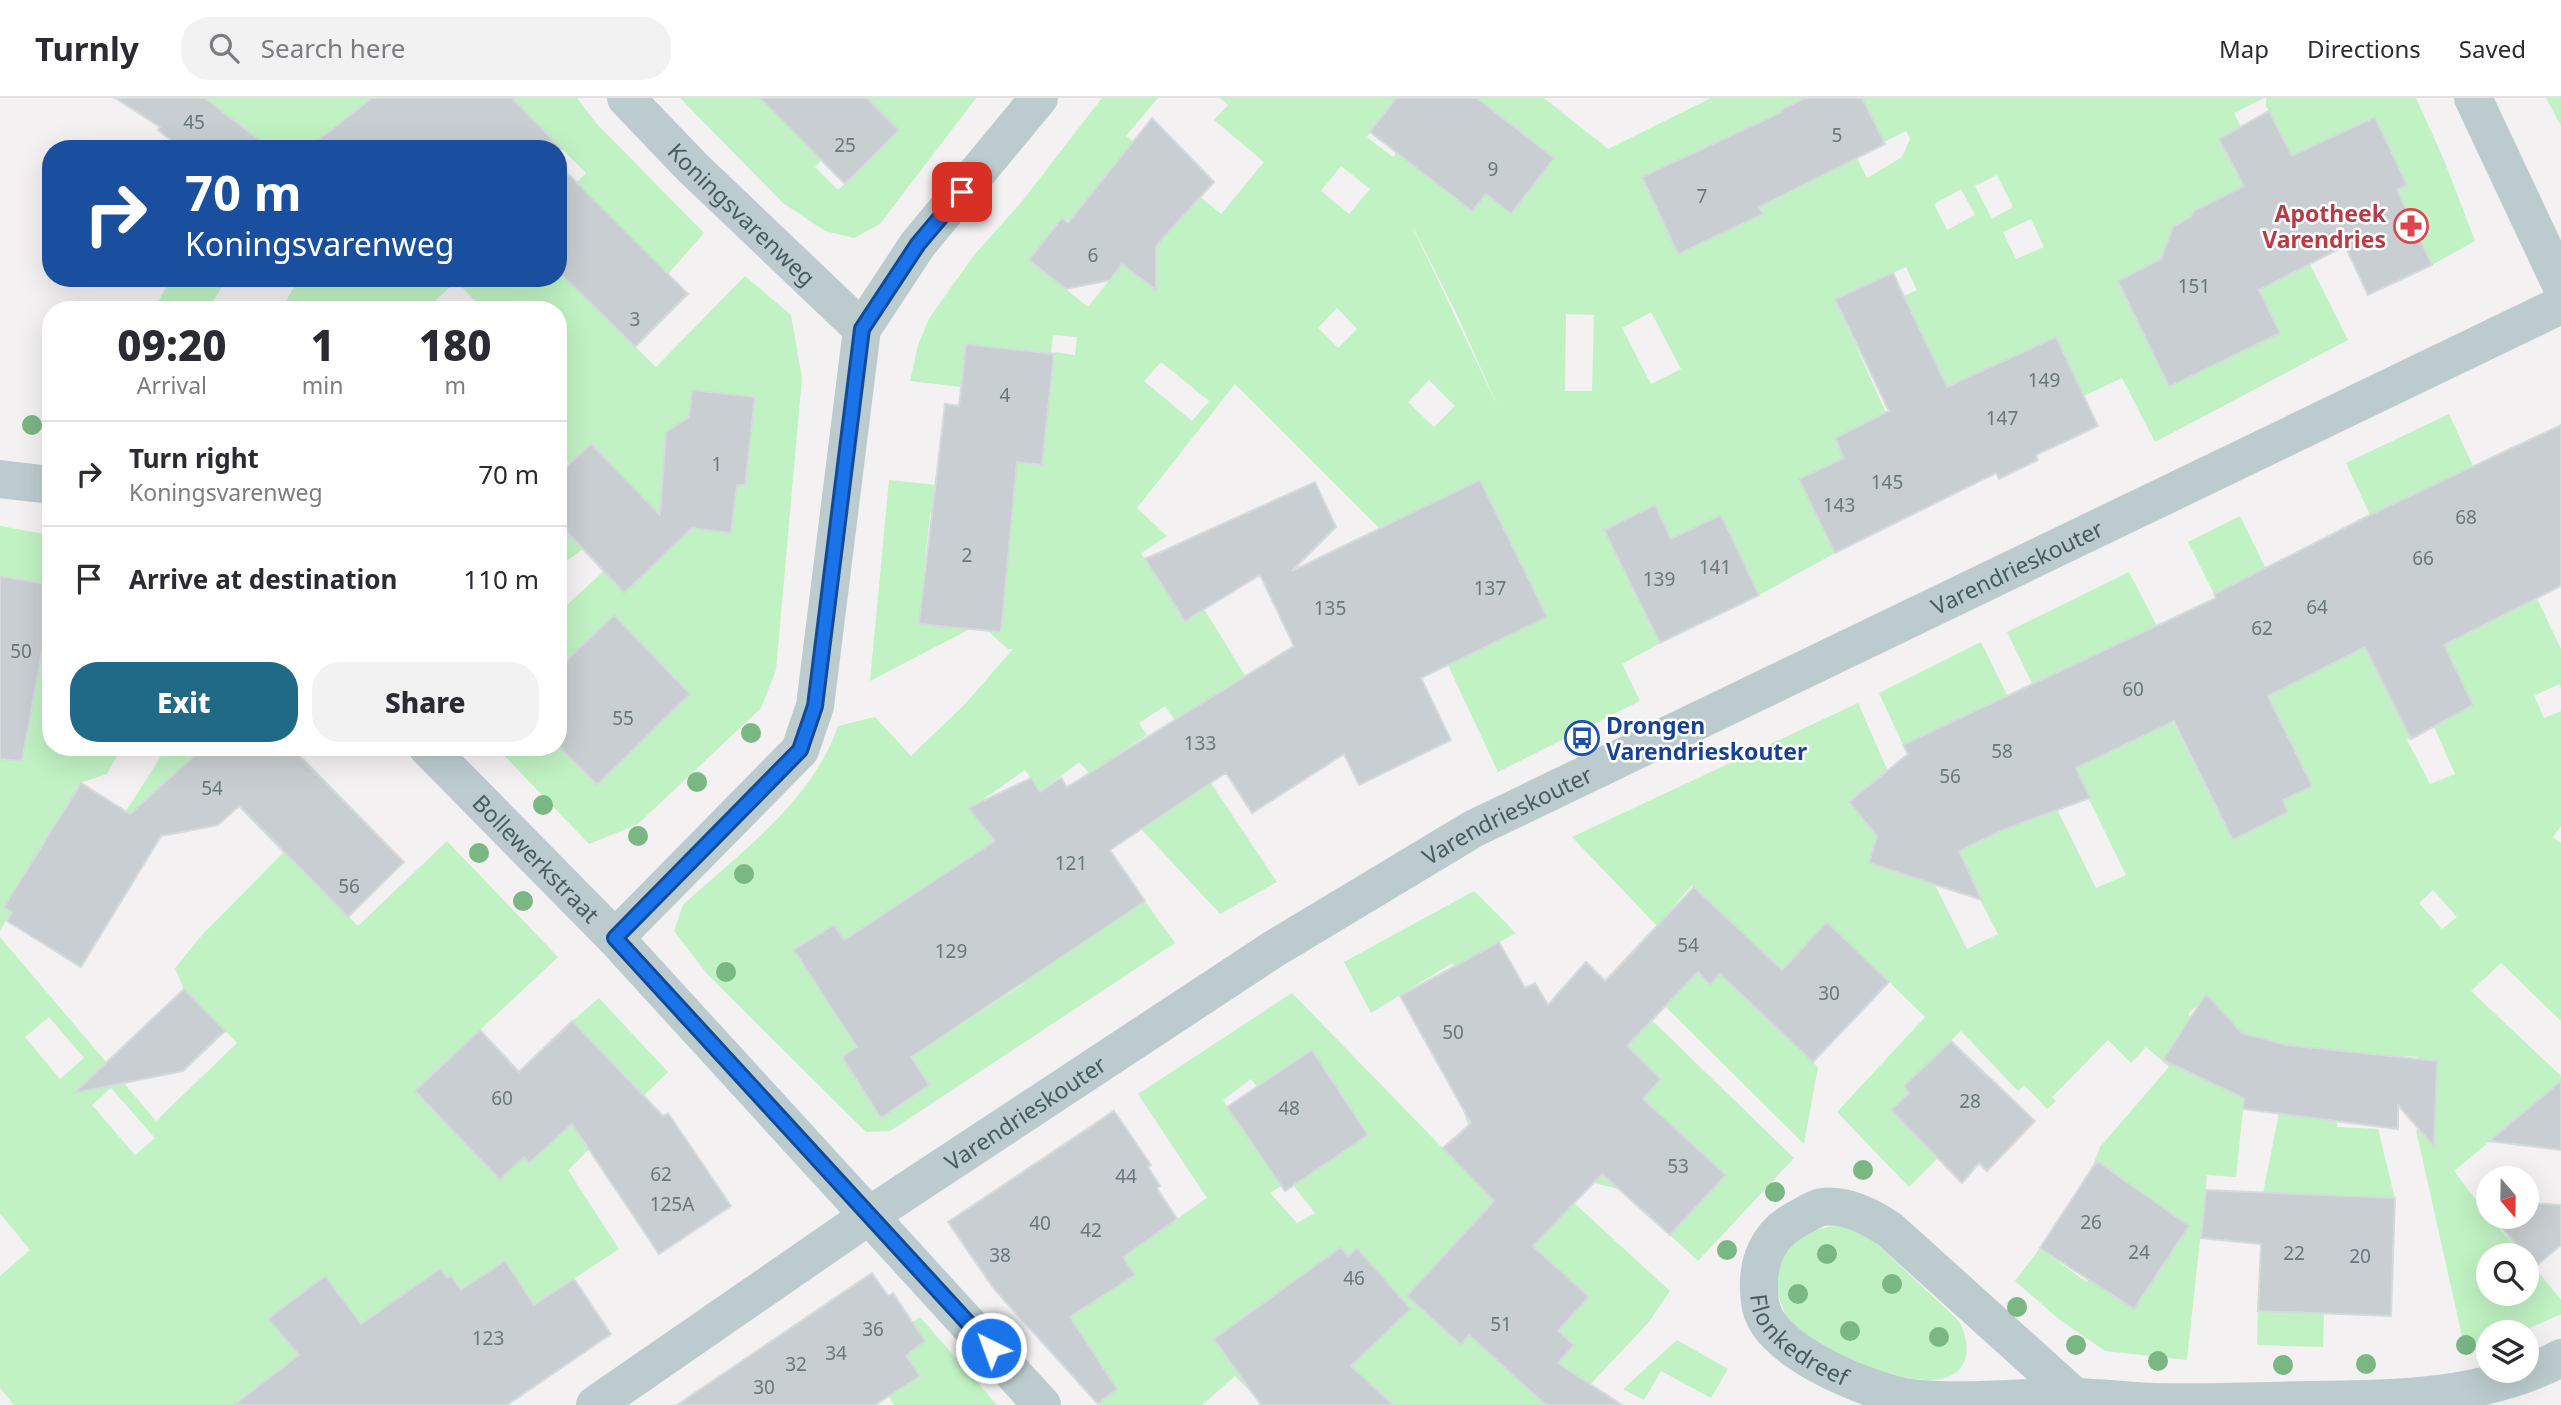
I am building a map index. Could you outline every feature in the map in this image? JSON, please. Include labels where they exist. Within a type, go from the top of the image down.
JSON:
[{"type":"street","name":"Koningsvarenweg","points":[[626,98],[692,167],[862,329]]},
{"type":"street","points":[[615,938],[800,750],[815,706],[862,329],[918,244],[1039,98]]},
{"type":"street","points":[[2473,98],[2561,285]]},
{"type":"street","name":"Varendrieskouter","points":[[595,1405],[870,1215],[1272,950],[1473,829],[2561,305]]},
{"type":"street","points":[[0,480],[42,484]]},
{"type":"street","name":"Bollewerkstraat","points":[[436,756],[615,938],[1042,1405]]},
{"type":"street","name":"Flonkedreef","points":[[2075,1397],[1890,1230],[1865,1213],[1821,1207],[1795,1219],[1771,1237],[1758,1275],[1760,1307],[1781,1340],[1853,1383],[1942,1403],[2075,1397],[2154,1402],[2387,1399],[2465,1391],[2534,1373],[2561,1359]]},
{"type":"green space","points":[[205,98],[577,98],[596,123],[704,233],[668,274],[579,292],[656,367],[745,276],[791,315],[802,378],[776,670],[761,708],[638,824],[589,844],[505,756],[567,756],[567,743],[680,689],[676,678],[650,653],[567,667],[567,605],[604,571],[583,549],[567,561],[567,475],[574,468],[567,461],[567,301],[475,301],[462,287],[567,287],[567,192],[586,173],[567,154],[567,140],[553,140],[521,108],[489,140],[259,140]]},
{"type":"green space","points":[[680,98],[760,98],[821,160],[815,167],[838,190],[899,130],[867,98],[976,98],[880,224],[854,238],[825,231],[783,203]]},
{"type":"green space","points":[[1102,98],[1158,98],[1126,136],[1221,214],[1264,162],[1214,120],[1228,105],[1220,98],[1396,98],[1367,137],[1393,157],[1438,98],[1544,98],[1608,149],[1711,98],[1805,98],[1782,110],[1857,158],[1867,178],[1902,157],[1910,139],[1906,131],[1884,142],[1862,98],[2264,98],[2234,113],[2348,340],[2155,442],[2122,378],[2084,396],[1949,390],[1904,296],[1917,290],[1906,267],[1835,299],[1895,433],[1844,458],[1835,553],[1759,595],[1721,515],[1671,539],[1654,505],[1605,529],[1660,643],[1622,664],[1640,701],[1498,772],[1388,537],[1235,384],[1137,508],[1167,536],[1141,553],[1185,621],[1204,609],[1246,677],[1176,722],[1165,706],[1139,723],[1147,735],[1120,753],[1161,816],[1211,783],[1277,882],[1220,914],[1079,762],[1040,792],[1025,770],[978,803],[990,821],[998,825],[1080,945],[1145,901],[1175,943],[890,1131],[866,1132],[708,975],[674,931],[683,905],[793,802],[811,779],[838,726],[875,717],[911,756],[965,704],[1013,649],[1008,649],[988,631],[992,589],[1005,591],[1012,521],[930,513],[919,624],[970,629],[870,681],[889,480],[996,491],[999,460],[1042,464],[1055,352],[1075,355],[1077,337],[1053,335],[1051,353],[967,344],[961,387],[910,381],[918,345],[930,317],[975,254],[1019,205]],"holes":[[[1490,108],[1554,158],[1511,214],[1486,194],[1472,211],[1433,181]],[[1727,139],[1762,214],[1643,177]],[[1341,166],[1370,189],[1349,214],[1321,191]],[[1997,175],[2013,207],[1992,219],[1975,186]],[[2253,182],[2253,230],[2278,281],[2259,290],[2280,333],[2169,387],[2118,282],[2178,253],[2169,236],[2173,227],[2191,217],[2194,210]],[[1961,189],[1975,215],[1947,230],[1934,204]],[[1061,218],[1152,250],[1156,268],[1151,272],[1122,264],[1088,307],[1029,260]],[[2031,219],[2044,247],[2016,259],[2003,232]],[[1414,229],[1459,319],[1499,409]],[[1337,308],[1357,329],[1338,348],[1318,328]],[[1651,312],[1681,369],[1651,384],[1622,328]],[[1566,314],[1594,315],[1592,391],[1565,391]],[[1161,362],[1209,401],[1192,421],[1144,381]],[[1429,380],[1455,406],[1434,427],[1408,402]],[[1480,480],[1546,617],[1405,517]],[[951,871],[1025,983],[952,1031],[877,919]],[[834,925],[858,962],[852,967],[929,1085],[881,1117],[842,1057],[857,1047],[794,950]]]},
{"type":"green space","points":[[2266,98],[2416,98],[2444,160],[2475,241],[2432,265],[2403,202],[2396,204],[2390,193],[2407,185],[2375,117],[2292,156],[2266,106]]},
{"type":"green space","points":[[2546,98],[2561,98],[2561,126]]},
{"type":"green space","points":[[167,287],[222,287],[213,301],[158,301]]},
{"type":"green space","points":[[294,287],[450,287],[437,301],[286,301]]},
{"type":"green space","points":[[2449,414],[2473,466],[2370,515],[2346,463]]},
{"type":"green space","points":[[2240,516],[2266,569],[2214,594],[2188,542]]},
{"type":"green space","points":[[0,526],[42,533],[42,583],[0,576]]},
{"type":"green space","points":[[2511,544],[2561,649],[2561,688],[2559,684],[2534,696],[2544,718],[2561,711],[2561,826],[2553,837],[2561,843],[2561,1021],[2501,963],[2471,991],[2561,1076],[2561,1082],[2454,1171],[2476,1200],[2476,1229],[2500,1229],[2513,1243],[2476,1243],[2476,1306],[2539,1306],[2539,1273],[2561,1300],[2561,1314],[2539,1324],[2539,1320],[2476,1320],[2476,1343],[2464,1345],[2416,1130],[2434,1131],[2437,1078],[2419,1076],[2418,1057],[2404,1056],[2403,1059],[2339,1074],[2337,1127],[2378,1129],[2395,1199],[2263,1193],[2279,1113],[2336,1051],[2287,1045],[2231,1030],[2234,1024],[2207,996],[2188,1014],[2217,1045],[2248,1061],[2236,1177],[2207,1175],[2187,1360],[2105,1351],[2060,1320],[2015,1281],[2040,1248],[2087,1281],[2136,1197],[2092,1168],[2100,1147],[2169,1067],[2146,1047],[2131,1063],[2108,1040],[2052,1097],[2056,1101],[2047,1109],[2024,1085],[2018,1091],[1961,1031],[1904,1086],[1909,1093],[1891,1110],[1938,1158],[1909,1187],[1837,1112],[1925,1017],[1827,921],[1794,957],[1775,1010],[1767,1019],[1818,1067],[1804,1144],[1665,1006],[1698,972],[1711,985],[1742,951],[1741,931],[1692,885],[1657,926],[1572,837],[1858,703],[1901,801],[1895,805],[1967,949],[1998,934],[1945,833],[2045,785],[2096,888],[2126,875],[2007,632],[2129,572],[2157,626],[2069,669],[2109,752],[2173,722],[2233,840],[2288,812],[2283,800],[2312,786],[2263,685],[2368,645],[2410,738],[2407,740],[2430,784],[2455,774],[2434,727],[2470,707],[2466,696],[2468,694],[2447,650],[2438,654]],"holes":[[[2433,890],[2457,917],[2442,929],[2419,903]]]},
{"type":"green space","points":[[42,619],[42,756],[117,756],[107,774],[80,783],[4,907],[12,912],[0,930],[0,701]]},
{"type":"green space","points":[[1981,642],[2007,695],[1903,745],[1879,693]]},
{"type":"green space","points":[[161,756],[200,756],[162,833],[126,811]]},
{"type":"green space","points":[[447,841],[558,957],[480,1030],[524,1157],[529,1163],[582,1113],[615,1066],[572,1021],[599,998],[668,1072],[568,1170],[619,1249],[534,1305],[505,1261],[481,1277],[491,1335],[451,1276],[447,1278],[440,1270],[376,1344],[325,1276],[299,1296],[312,1315],[305,1350],[250,1405],[14,1405],[0,1388],[0,1276],[30,1250],[0,1213],[0,937],[156,1121],[237,1043],[184,989],[175,968],[202,935],[284,852],[358,926]],"holes":[[[49,1017],[84,1058],[60,1079],[25,1037]],[[111,1088],[155,1138],[135,1155],[92,1105]]]},
{"type":"green space","points":[[1474,891],[1516,933],[1455,966],[1452,963],[1371,1013],[1344,962]]},
{"type":"green space","points":[[1292,993],[1494,1201],[1532,1208],[1552,1227],[1574,1203],[1670,1291],[1648,1323],[1571,1405],[1264,1405],[1235,1376],[1202,1405],[1100,1405],[1073,1377],[1098,1361],[1070,1317],[1086,1307],[1062,1269],[1091,1251],[1116,1288],[1135,1275],[1090,1209],[1143,1243],[1207,1198],[1138,1094]],"holes":[[[1312,1050],[1356,1117],[1270,1169],[1223,1100],[1251,1079],[1257,1087]],[[1290,1181],[1315,1213],[1297,1223],[1270,1193]],[[1357,1248],[1411,1309],[1370,1348],[1339,1359]],[[1432,1318],[1558,1331],[1574,1346],[1532,1392],[1469,1335],[1460,1344]]]},
{"type":"green space","points":[[1629,998],[1794,1158],[1698,1261],[1670,1235],[1725,1175],[1619,1189],[1594,1183],[1516,1178],[1468,1126],[1463,1110],[1514,1081]],"holes":[[[1649,1068],[1661,1079],[1619,1125]]]},
{"type":"green space","points":[[1832,1226],[1854,1228],[1876,1243],[1959,1321],[1965,1336],[1966,1351],[1965,1359],[1957,1371],[1935,1380],[1915,1379],[1869,1369],[1825,1350],[1796,1330],[1786,1316],[1780,1299],[1777,1282],[1780,1265],[1788,1250],[1801,1238]]},
{"type":"green space","points":[[2258,1311],[2324,1313],[2323,1347],[2257,1345]]},
{"type":"green space","points":[[920,1317],[997,1405],[894,1405],[889,1396],[920,1376],[906,1356],[924,1341],[911,1323]]},
{"type":"green space","points":[[1677,1340],[1728,1369],[1711,1398],[1661,1371],[1644,1400],[1623,1389]]},
{"type":"building","points":[[115,98],[205,98],[259,140],[171,140],[158,130],[160,127]]},
{"type":"building","points":[[372,98],[512,98],[553,140],[318,140]]},
{"type":"building","points":[[760,98],[867,98],[899,130],[845,184]]},
{"type":"building","points":[[1396,98],[1477,98],[1554,158],[1511,214],[1486,194],[1472,211],[1370,132]]},
{"type":"building","points":[[1805,98],[1862,98],[1885,144],[1759,207],[1763,214],[1678,254],[1642,177],[1782,112],[1781,110]]},
{"type":"building","points":[[2269,111],[2292,156],[2375,117],[2407,185],[2397,190],[2432,265],[2368,295],[2345,246],[2259,290],[2280,333],[2169,387],[2118,281],[2161,259],[2173,227],[2191,217],[2194,211],[2244,186],[2219,139]]},
{"type":"building","points":[[1152,118],[1214,182],[1156,246],[1156,290],[1122,264],[1110,280],[1066,289],[1029,260],[1062,218],[1068,223]]},
{"type":"building","points":[[567,173],[688,294],[635,347],[567,280]]},
{"type":"building","points":[[1893,273],[1947,387],[2056,337],[2098,426],[2036,455],[2038,460],[1999,479],[1996,473],[1835,553],[1799,479],[1844,458],[1835,438],[1889,411],[1835,299]]},
{"type":"building","points":[[966,344],[1054,354],[1042,465],[1017,462],[1001,632],[919,624],[945,404],[959,406]]},
{"type":"building","points":[[692,390],[755,397],[745,485],[737,485],[731,533],[692,528],[624,593],[567,532],[567,467],[591,444],[660,515],[666,432],[689,417]]},
{"type":"building","points":[[2561,425],[2561,586],[2444,645],[2473,705],[2411,739],[2365,647],[2268,696],[2312,786],[2283,800],[2288,812],[2233,840],[2174,721],[2076,768],[2090,798],[2005,829],[1959,851],[1982,900],[1869,863],[1877,836],[1849,802],[1908,754],[1903,745],[2216,598],[2214,594],[2370,515]]},
{"type":"building","points":[[1480,480],[1547,617],[1421,678],[1451,740],[1359,785],[1344,754],[1252,813],[1226,773],[1110,850],[1145,901],[911,1057],[929,1085],[881,1118],[842,1057],[857,1047],[794,950],[834,925],[844,940],[995,841],[968,808],[1031,778],[1040,792],[1061,778],[1067,787],[1294,646],[1260,575],[1185,621],[1145,559],[1315,482],[1336,527],[1292,571]]},
{"type":"building","points":[[1655,505],[1671,539],[1721,515],[1759,595],[1660,643],[1604,530]]},
{"type":"building","points":[[0,576],[42,583],[42,651],[22,761],[0,759]]},
{"type":"building","points":[[614,615],[690,694],[597,785],[567,754],[567,660]]},
{"type":"building","points":[[194,756],[300,756],[404,862],[348,917],[239,806],[218,825],[161,836],[81,967],[7,921],[12,912],[4,907],[81,783],[130,814]]},
{"type":"building","points":[[1694,887],[1782,970],[1827,922],[1889,982],[1813,1062],[1720,974],[1710,985],[1698,972],[1627,1046],[1661,1079],[1643,1099],[1726,1175],[1670,1235],[1602,1174],[1533,1246],[1589,1297],[1558,1331],[1574,1345],[1558,1363],[1622,1405],[1546,1405],[1469,1335],[1461,1345],[1407,1296],[1494,1201],[1443,1148],[1471,1123],[1400,996],[1499,942],[1525,988],[1535,983],[1548,1005],[1586,962],[1605,981]]},
{"type":"building","points":[[184,989],[225,1031],[183,1071],[74,1093]]},
{"type":"building","points":[[2206,994],[2242,1033],[2286,1045],[2437,1061],[2434,1147],[2398,1105],[2398,1129],[2243,1109],[2244,1098],[2163,1060]]},
{"type":"building","points":[[572,1021],[663,1116],[668,1113],[731,1206],[659,1254],[572,1124],[529,1163],[524,1157],[500,1180],[415,1091],[480,1030],[519,1072]]},
{"type":"building","points":[[1951,1041],[2035,1121],[1987,1171],[1979,1163],[1962,1183],[1891,1110],[1909,1093],[1904,1086]]},
{"type":"building","points":[[1312,1050],[1368,1135],[1285,1191],[1227,1107]]},
{"type":"building","points":[[2561,1081],[2561,1150],[2489,1141]]},
{"type":"building","points":[[1114,1111],[1151,1165],[1148,1167],[1160,1186],[1157,1188],[1177,1219],[1123,1257],[1135,1275],[1070,1317],[1117,1389],[1098,1404],[994,1289],[948,1222]]},
{"type":"building","points":[[2097,1161],[2189,1226],[2134,1309],[2040,1248]]},
{"type":"building","points":[[2206,1190],[2395,1198],[2391,1316],[2258,1311],[2261,1244],[2201,1238]]},
{"type":"building","points":[[2539,1204],[2561,1205],[2561,1245],[2539,1264],[2539,1243],[2515,1243],[2503,1229],[2539,1229]]},
{"type":"building","points":[[1341,1247],[1348,1256],[1357,1248],[1411,1309],[1351,1366],[1393,1405],[1261,1405],[1214,1339]]},
{"type":"building","points":[[505,1261],[534,1305],[574,1279],[611,1334],[507,1405],[234,1405],[299,1355],[268,1319],[325,1276],[361,1324],[440,1269],[447,1278],[451,1276],[461,1290]]},
{"type":"building","points":[[872,1273],[888,1296],[893,1293],[925,1341],[906,1356],[920,1376],[875,1405],[677,1405]]},
{"type":"place","name":"Apotheek Varendries","points":[[2411,226]]},
{"type":"place","name":"Drongen Varendrieskouter","points":[[1582,738]]},
{"type":"route","points":[[962,192],[918,244],[862,329],[815,706],[800,750],[615,938],[991,1348]]}]
